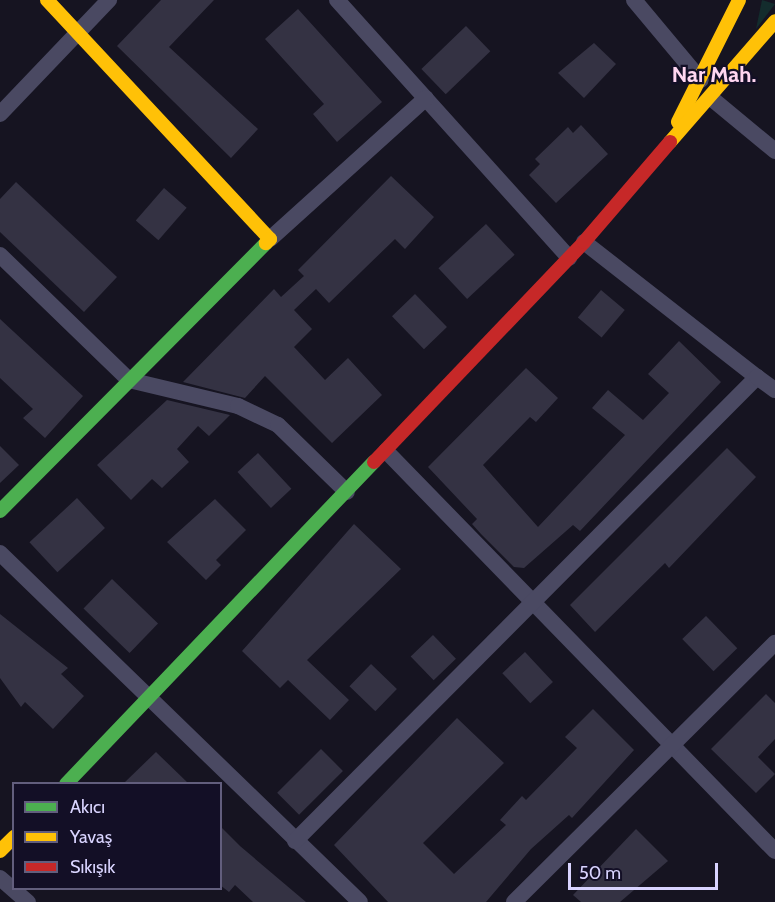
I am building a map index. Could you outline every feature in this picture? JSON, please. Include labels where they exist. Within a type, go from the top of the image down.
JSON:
[{"type":"street","points":[[47,0],[270,239]]},
{"type":"street","points":[[0,114],[109,0]]},
{"type":"street","points":[[337,0],[569,258]]},
{"type":"street","points":[[634,0],[701,80]]},
{"type":"street","points":[[651,170],[701,80],[739,0]]},
{"type":"street","points":[[67,782],[386,452],[651,170],[775,21]]},
{"type":"street","points":[[0,511],[270,239],[426,98]]},
{"type":"street","points":[[711,98],[775,151]]},
{"type":"street","points":[[584,242],[775,390]]},
{"type":"street","points":[[0,255],[129,380],[238,406],[278,425],[347,492]]},
{"type":"street","points":[[295,841],[757,377]]},
{"type":"street","points":[[386,452],[775,851]]},
{"type":"street","points":[[0,553],[147,700],[360,902]]},
{"type":"street","points":[[514,902],[775,643]]},
{"type":"street","points":[[0,851],[12,839]]},
{"type":"street","points":[[0,878],[12,888]]},
{"type":"street","points":[[14,890],[28,902]]},
{"type":"green space","points":[[762,0],[775,4],[756,29]]},
{"type":"building","points":[[161,0],[214,0],[169,47],[258,129],[231,158],[117,46]]},
{"type":"building","points":[[298,9],[382,102],[337,142],[313,114],[324,104],[265,39]]},
{"type":"building","points":[[466,26],[490,51],[446,94],[421,69]]},
{"type":"building","points":[[594,43],[616,64],[584,98],[558,73]]},
{"type":"building","points":[[581,125],[608,154],[556,203],[529,175],[540,164],[535,159],[568,127],[573,133]]},
{"type":"building","points":[[391,176],[434,217],[405,249],[395,239],[329,303],[316,289],[294,310],[312,329],[294,347],[325,380],[348,358],[382,395],[332,443],[265,376],[245,398],[183,382],[274,289],[281,297],[304,276],[298,270]]},
{"type":"building","points":[[16,182],[117,277],[84,312],[0,232],[0,199]]},
{"type":"building","points":[[164,188],[187,208],[158,240],[136,220]]},
{"type":"building","points":[[486,224],[515,255],[467,299],[438,268]]},
{"type":"building","points":[[601,290],[625,310],[602,338],[578,318]]},
{"type":"building","points":[[415,294],[447,327],[424,349],[392,316]]},
{"type":"building","points":[[0,319],[83,396],[45,438],[23,418],[33,409],[0,378]]},
{"type":"building","points":[[679,341],[721,382],[580,531],[573,525],[524,568],[514,567],[481,534],[472,524],[477,519],[428,467],[526,368],[558,398],[536,422],[530,417],[483,465],[538,527],[625,435],[592,408],[608,390],[643,420],[669,393],[648,374]]},
{"type":"building","points":[[167,400],[230,415],[209,436],[198,426],[177,449],[189,462],[162,488],[152,479],[131,500],[97,465]]},
{"type":"building","points":[[0,446],[19,465],[0,483]]},
{"type":"building","points":[[727,448],[756,477],[669,568],[665,563],[595,632],[570,605]]},
{"type":"building","points":[[258,453],[291,489],[271,508],[238,472]]},
{"type":"building","points":[[77,498],[105,528],[57,572],[29,542]]},
{"type":"building","points":[[215,499],[246,530],[216,560],[221,565],[206,580],[167,542]]},
{"type":"building","points":[[354,524],[401,569],[307,660],[349,700],[330,720],[288,680],[280,688],[242,651]]},
{"type":"building","points":[[112,579],[158,623],[130,653],[84,608]]},
{"type":"building","points":[[0,614],[68,668],[61,674],[84,696],[53,729],[25,702],[21,707],[0,678]]},
{"type":"building","points":[[706,616],[737,648],[714,671],[682,639]]},
{"type":"building","points":[[433,635],[456,659],[434,680],[411,657]]},
{"type":"building","points":[[525,652],[553,682],[530,703],[502,673]]},
{"type":"building","points":[[371,664],[397,689],[375,711],[349,686]]},
{"type":"building","points":[[766,694],[775,703],[775,739],[758,757],[775,774],[756,793],[711,749]]},
{"type":"building","points":[[593,709],[634,750],[572,818],[569,815],[531,849],[486,902],[388,902],[334,845],[457,718],[504,763],[423,843],[454,874],[506,825],[500,820],[522,796],[526,800],[577,748],[565,737]]},
{"type":"building","points":[[321,749],[343,771],[299,815],[277,793]]},
{"type":"building","points":[[156,752],[187,782],[125,782]]},
{"type":"building","points":[[222,828],[306,902],[253,902],[235,885],[229,892],[222,887]]},
{"type":"building","points":[[636,829],[668,861],[620,902],[581,902],[573,895]]},
{"type":"traffic: fast","points":[[0,511],[266,243]]},
{"type":"traffic: fast","points":[[68,782],[374,462]]},
{"type":"traffic: slow","points":[[47,0],[270,239],[266,243]]},
{"type":"traffic: slow","points":[[678,122],[739,0]]},
{"type":"traffic: slow","points":[[670,142],[775,21]]},
{"type":"traffic: slow","points":[[0,851],[12,839]]},
{"type":"traffic: jam","points":[[374,462],[584,242],[670,142]]},
{"type":"district","name":"Nar Mah.","points":[[714,75]]}]
